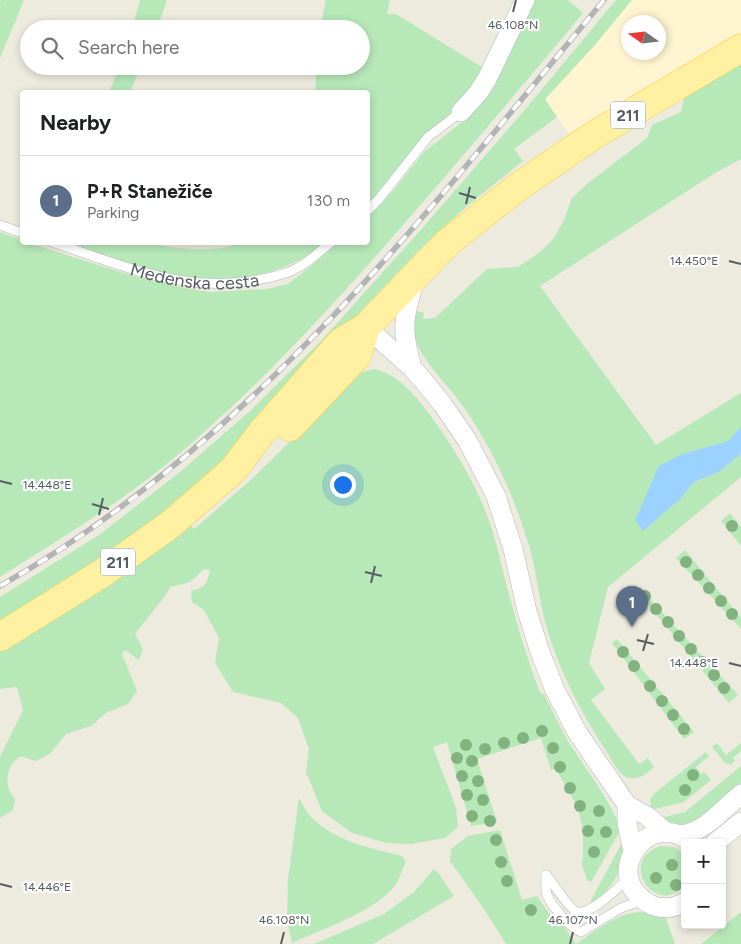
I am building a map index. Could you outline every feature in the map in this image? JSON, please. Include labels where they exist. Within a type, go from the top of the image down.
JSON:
[{"type":"main road","name":"211","points":[[0,637],[109,569],[170,524],[233,470],[262,432],[342,342],[366,326],[448,242],[518,187],[594,135],[741,48]]},
{"type":"street","points":[[460,112],[478,93],[487,79],[525,0]]},
{"type":"street","points":[[412,368],[403,332],[404,317],[417,273]]},
{"type":"street","points":[[366,326],[412,368],[443,405],[467,440],[496,496],[513,549],[534,634],[554,688],[577,732],[627,805],[679,837]]},
{"type":"street","points":[[681,903],[671,907],[661,907],[652,905],[637,894],[629,878],[628,870],[633,852],[637,846],[651,836],[679,837],[699,829],[741,794]]},
{"type":"street","points":[[627,805],[627,828],[633,852]]},
{"type":"street","points":[[720,839],[741,822]]},
{"type":"lane","points":[[370,208],[428,138],[460,112]]},
{"type":"lane","points":[[0,225],[20,232]]},
{"type":"lane","name":"Medenska cesta","points":[[61,245],[136,269],[185,281],[222,283],[284,274],[313,258],[327,245]]},
{"type":"lane","points":[[629,878],[598,904],[583,912],[576,912],[570,907],[546,875],[547,895],[566,922],[576,931],[581,932],[621,908],[643,900]]},
{"type":"shaded area","points":[[632,0],[741,0],[741,34],[569,134],[545,100],[594,46]]},
{"type":"green space","points":[[1,0],[24,0],[0,58],[0,3]]},
{"type":"green space","points":[[140,0],[167,0],[160,20],[134,20]]},
{"type":"green space","points":[[326,0],[390,0],[387,14],[396,14],[485,69],[457,108],[435,126],[370,204],[370,90],[315,90],[316,75],[370,75],[370,20],[322,20]]},
{"type":"green space","points":[[532,0],[568,0],[583,13],[376,256],[274,366],[192,443],[144,482],[104,511],[0,577],[0,232],[20,239],[20,245],[35,245],[130,275],[180,287],[209,292],[267,289],[288,284],[335,245],[370,245],[370,212],[393,191],[424,152],[466,119]]},
{"type":"green space","points":[[616,0],[632,0],[594,46],[545,99],[557,117],[514,149],[523,161],[467,206],[423,246],[364,308],[240,447],[173,509],[0,626],[0,597],[99,535],[180,472],[250,411],[321,341],[523,112]]},
{"type":"green space","points":[[741,61],[741,159],[715,173],[540,286],[656,445],[741,393],[741,427],[728,441],[682,454],[680,499],[694,482],[719,472],[741,454],[741,477],[608,587],[589,663],[605,689],[591,700],[639,764],[648,758],[654,767],[640,777],[630,778],[623,775],[615,765],[570,688],[549,634],[531,555],[510,492],[494,458],[475,425],[419,348],[415,335],[415,320],[417,311],[424,313],[423,319],[435,318],[487,269],[518,267],[540,252],[554,238],[564,220],[572,198],[587,184],[647,138],[652,125],[681,112],[685,93]]},
{"type":"green space","points":[[116,75],[137,75],[131,90],[110,90]]},
{"type":"green space","points":[[73,245],[159,245],[205,249],[233,245],[323,245],[295,262],[263,274],[231,279],[198,278],[166,273]]},
{"type":"green space","points":[[373,369],[399,380],[424,407],[453,449],[480,497],[489,520],[519,630],[538,688],[541,694],[544,694],[569,742],[605,797],[621,829],[591,882],[587,880],[581,862],[583,861],[583,831],[578,808],[556,769],[551,770],[541,738],[477,759],[497,822],[471,826],[447,742],[433,747],[456,808],[458,827],[445,838],[411,844],[387,843],[352,833],[322,811],[306,772],[309,749],[298,718],[281,703],[233,692],[215,663],[219,638],[204,610],[192,602],[191,591],[205,585],[208,579],[210,570],[204,569],[190,582],[170,587],[135,634],[143,649],[139,660],[125,650],[122,654],[137,691],[128,704],[106,713],[91,726],[66,734],[50,754],[35,761],[21,756],[16,760],[9,771],[7,782],[15,799],[13,810],[0,818],[0,757],[23,710],[17,687],[0,689],[0,650],[188,523],[194,529],[252,479],[360,373]]},
{"type":"green space","points":[[730,513],[741,528],[741,546],[721,521]]},
{"type":"green space","points":[[685,550],[741,618],[741,629],[676,558]]},
{"type":"green space","points":[[640,588],[738,695],[729,703],[637,591]]},
{"type":"green space","points":[[617,639],[694,732],[684,739],[612,643]]},
{"type":"green space","points":[[717,743],[726,755],[741,743],[741,751],[733,758],[735,761],[730,765],[726,764],[712,747]]},
{"type":"green space","points":[[706,752],[709,756],[696,767],[701,774],[704,772],[711,780],[684,802],[651,810],[650,800],[654,794]]},
{"type":"green space","points":[[741,766],[741,782],[739,786],[704,816],[693,822],[681,825],[660,818],[685,812]]},
{"type":"green space","points":[[299,798],[312,818],[332,833],[354,843],[402,856],[406,862],[394,887],[384,897],[360,913],[292,943],[287,920],[288,879]]},
{"type":"green space","points":[[500,830],[522,900],[537,896],[557,925],[561,922],[576,944],[506,944],[450,861],[451,849],[468,836]]},
{"type":"green space","points":[[624,839],[622,859],[616,877],[606,892],[589,904]]},
{"type":"green space","points":[[661,846],[674,847],[681,851],[681,889],[673,894],[662,895],[652,891],[645,883],[641,873],[642,862],[648,853]]},
{"type":"green space","points":[[434,869],[454,896],[373,944],[314,944],[384,914],[414,892]]},
{"type":"green space","points":[[640,912],[665,916],[675,944],[576,944],[614,919]]},
{"type":"green space","points":[[741,912],[741,944],[701,944],[720,929],[726,929],[726,924]]},
{"type":"water","points":[[741,427],[741,454],[719,472],[694,482],[680,499],[643,531],[635,520],[659,466],[682,454],[728,441]]},
{"type":"railway","points":[[0,586],[91,529],[175,465],[254,395],[328,321],[400,243],[604,0]]},
{"type":"place","name":"P+R Stanežiče","points":[[632,627]]}]
